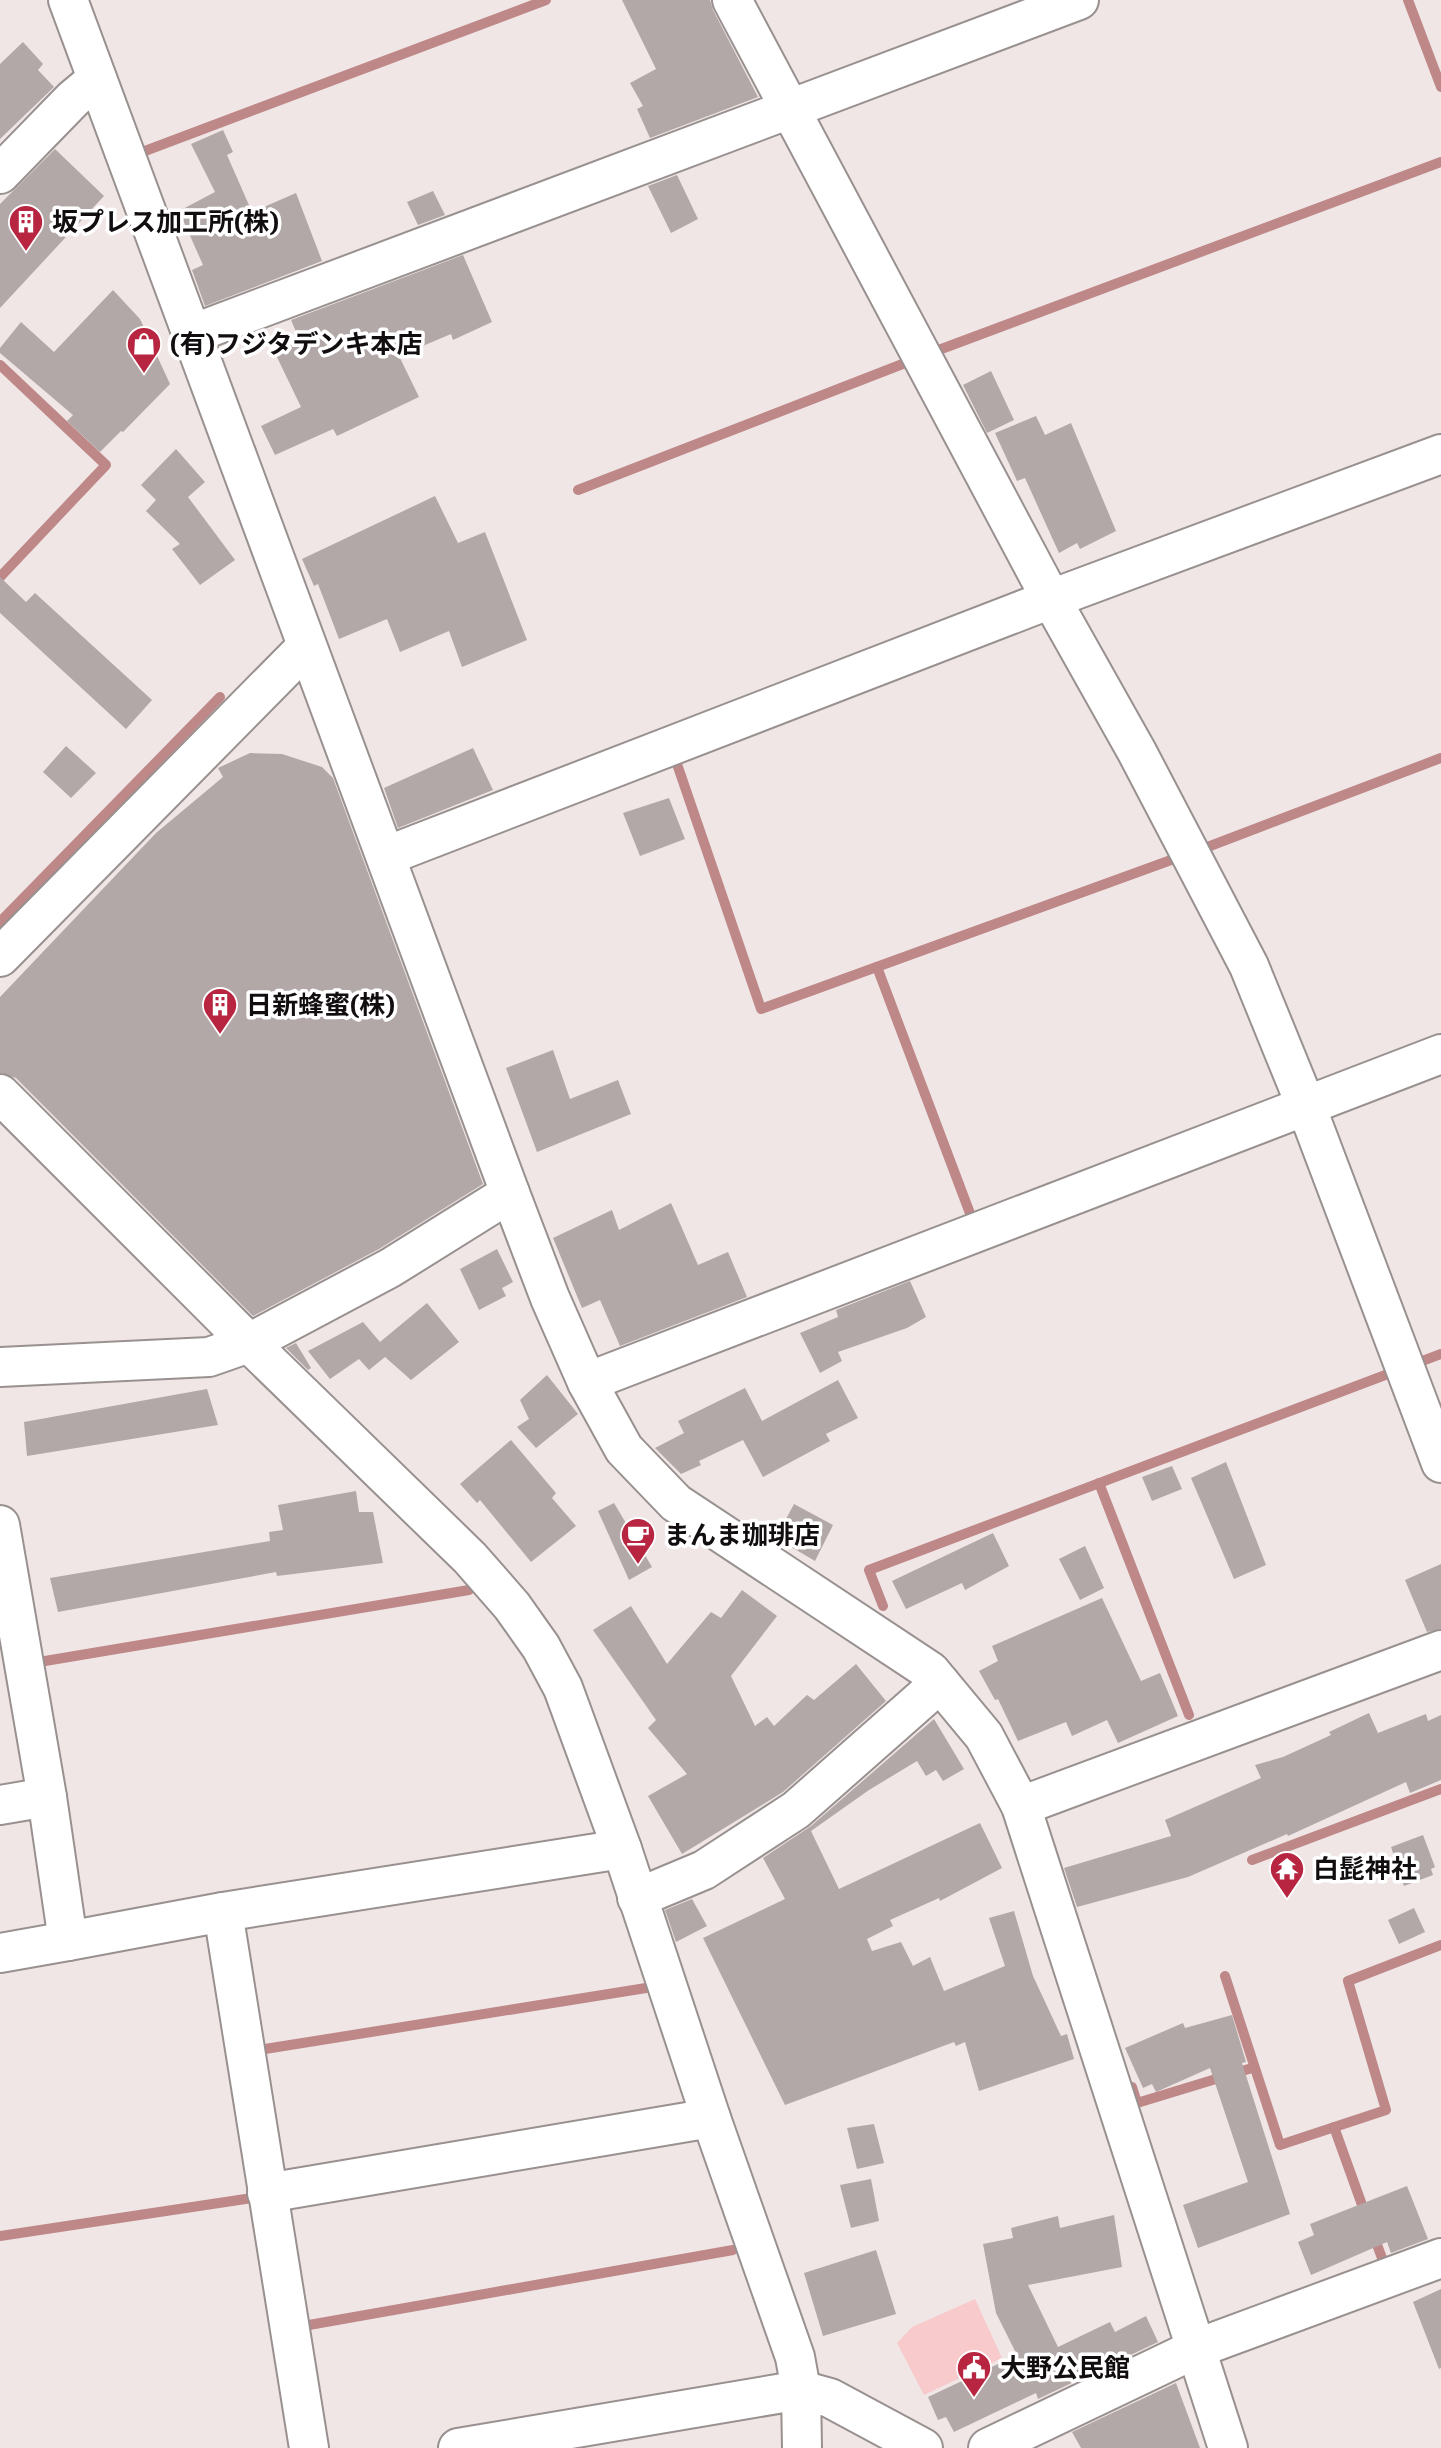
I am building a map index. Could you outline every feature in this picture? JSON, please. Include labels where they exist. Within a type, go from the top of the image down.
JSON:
[{"type":"street","points":[[68,0],[510,1193],[550,1298],[587,1382],[624,1449],[676,1503],[930,1671],[984,1736],[1021,1806],[1228,2448]]},
{"type":"street","points":[[732,0],[1249,966],[1306,1106],[1441,1463]]},
{"type":"street","points":[[192,334],[1079,0]]},
{"type":"street","points":[[0,174],[73,99],[97,79]]},
{"type":"street","points":[[386,856],[1051,599],[1441,454]]},
{"type":"street","points":[[0,957],[306,647]]},
{"type":"street","points":[[587,1382],[1441,1054]]},
{"type":"street","points":[[0,1094],[470,1558],[512,1606],[541,1647],[563,1688],[622,1849],[711,2118],[795,2357],[801,2390],[802,2448]]},
{"type":"street","points":[[0,1367],[209,1357],[249,1343],[390,1268],[510,1193]]},
{"type":"street","points":[[0,1525],[47,1797],[68,1941]]},
{"type":"street","points":[[1021,1806],[1441,1650]]},
{"type":"street","points":[[637,1898],[704,1870],[796,1810],[940,1683]]},
{"type":"street","points":[[0,1805],[47,1797]]},
{"type":"street","points":[[0,1953],[223,1912],[622,1849]]},
{"type":"street","points":[[223,1912],[309,2448]]},
{"type":"street","points":[[267,2193],[711,2118]]},
{"type":"street","points":[[988,2448],[1195,2349],[1441,2258]]},
{"type":"street","points":[[458,2448],[575,2439],[801,2390],[830,2398],[923,2448]]},
{"type":"shaded area","points":[[975,2299],[1002,2358],[924,2395],[897,2343],[912,2327]]},
{"type":"building","points":[[622,0],[710,0],[758,97],[650,138],[637,109],[643,106],[630,83],[656,69]]},
{"type":"building","points":[[23,42],[43,64],[38,70],[54,87],[0,139],[0,64]]},
{"type":"building","points":[[223,130],[233,152],[227,155],[252,212],[296,193],[322,261],[205,306],[192,270],[203,265],[179,211],[215,192],[191,144]]},
{"type":"building","name":"坂プレス加工所(株)","points":[[55,149],[104,196],[0,308],[0,204]]},
{"type":"building","points":[[677,175],[698,219],[671,233],[648,186]]},
{"type":"building","points":[[433,191],[445,215],[418,225],[407,202]]},
{"type":"building","points":[[463,255],[492,322],[453,340],[451,334],[399,356],[419,397],[337,436],[333,429],[275,455],[261,426],[301,407],[275,353],[300,341],[291,320]]},
{"type":"building","points":[[113,290],[140,319],[170,384],[100,452],[67,421],[73,415],[0,353],[0,348],[21,322],[54,352]]},
{"type":"building","points":[[991,371],[1014,420],[987,433],[963,385]]},
{"type":"building","points":[[1036,416],[1045,435],[1071,423],[1116,531],[1080,549],[1077,543],[1059,553],[1025,478],[1017,481],[995,433]]},
{"type":"building","points":[[176,449],[205,482],[188,497],[235,560],[200,585],[172,549],[180,544],[146,511],[156,500],[141,485]]},
{"type":"building","points":[[435,496],[458,543],[485,532],[527,640],[462,667],[449,631],[400,652],[387,619],[339,639],[318,584],[314,586],[302,559]]},
{"type":"building","points":[[0,577],[26,602],[35,593],[152,700],[126,729],[0,613]]},
{"type":"building","points":[[66,746],[96,773],[71,798],[43,772]]},
{"type":"building","points":[[473,748],[493,790],[398,828],[384,788]]},
{"type":"building","name":"日新蜂蜜(株)","points":[[250,753],[282,754],[322,767],[333,778],[483,1184],[379,1249],[253,1316],[16,1078],[0,1073],[0,997],[156,833],[223,777],[218,768]]},
{"type":"building","points":[[669,798],[685,839],[640,856],[623,813]]},
{"type":"building","points":[[553,1050],[570,1099],[618,1080],[631,1114],[537,1152],[506,1068]]},
{"type":"building","points":[[671,1203],[698,1265],[728,1252],[747,1297],[620,1346],[600,1300],[582,1308],[553,1238],[612,1210],[619,1230]]},
{"type":"building","points":[[497,1249],[513,1282],[502,1288],[506,1296],[479,1310],[460,1269]]},
{"type":"building","points":[[910,1281],[926,1317],[907,1328],[838,1352],[842,1361],[820,1373],[800,1333],[838,1317],[836,1310]]},
{"type":"building","points":[[427,1303],[459,1342],[411,1380],[385,1357],[369,1370],[359,1359],[330,1379],[308,1351],[363,1322],[380,1342]]},
{"type":"building","points":[[296,1343],[311,1368],[308,1370],[286,1348]]},
{"type":"building","points":[[547,1375],[578,1414],[536,1448],[517,1427],[529,1419],[520,1400]]},
{"type":"building","points":[[838,1380],[858,1418],[826,1434],[830,1441],[763,1477],[743,1440],[699,1461],[701,1465],[681,1474],[655,1448],[684,1433],[678,1421],[745,1388],[762,1421]]},
{"type":"building","points":[[207,1389],[218,1425],[27,1456],[24,1422]]},
{"type":"building","points":[[511,1440],[556,1493],[552,1498],[576,1526],[531,1562],[480,1500],[477,1503],[460,1484]]},
{"type":"building","points":[[1226,1462],[1266,1565],[1234,1579],[1191,1478]]},
{"type":"building","points":[[1172,1466],[1182,1489],[1152,1501],[1142,1477]]},
{"type":"building","points":[[356,1491],[359,1512],[373,1512],[383,1563],[277,1576],[276,1572],[58,1612],[50,1578],[270,1541],[269,1532],[283,1530],[278,1505]]},
{"type":"building","points":[[614,1503],[652,1567],[629,1580],[598,1511]]},
{"type":"building","points":[[794,1504],[833,1525],[815,1561],[776,1538]]},
{"type":"building","points":[[993,1533],[1009,1566],[965,1590],[962,1583],[906,1609],[892,1581]]},
{"type":"building","points":[[1085,1546],[1104,1588],[1080,1600],[1059,1559]]},
{"type":"building","points":[[1441,1564],[1441,1629],[1427,1632],[1405,1580]]},
{"type":"building","points":[[742,1590],[777,1616],[731,1676],[755,1726],[767,1717],[774,1726],[807,1695],[814,1700],[856,1664],[886,1701],[783,1792],[682,1854],[648,1796],[687,1774],[648,1728],[656,1720],[593,1630],[631,1606],[667,1664],[711,1612],[721,1618]]},
{"type":"building","points":[[1102,1598],[1141,1681],[1160,1673],[1178,1716],[1118,1743],[1107,1720],[1072,1736],[1066,1722],[1018,1741],[998,1699],[995,1700],[979,1671],[998,1661],[992,1646]]},
{"type":"building","points":[[1369,1713],[1378,1733],[1426,1714],[1428,1721],[1441,1715],[1441,1780],[1410,1793],[1406,1782],[1188,1877],[1077,1907],[1064,1868],[1171,1836],[1165,1820],[1261,1778],[1255,1765],[1283,1757]]},
{"type":"building","points":[[934,1719],[964,1769],[943,1781],[936,1770],[926,1776],[917,1761],[811,1831],[839,1889],[980,1823],[1002,1868],[940,1901],[939,1898],[890,1920],[893,1926],[867,1939],[872,1951],[901,1942],[913,1966],[930,1957],[944,1991],[1005,1966],[989,1918],[1014,1911],[1033,1976],[1061,2036],[1067,2034],[1074,2059],[979,2091],[965,2042],[956,2046],[954,2042],[785,2105],[703,1938],[785,1899],[763,1858],[811,1826]]},
{"type":"building","name":"白髭神社","points":[[1423,1835],[1435,1867],[1431,1869],[1433,1875],[1404,1886],[1391,1847]]},
{"type":"building","points":[[692,1899],[707,1926],[676,1942],[665,1910]]},
{"type":"building","points":[[1414,1908],[1425,1932],[1399,1944],[1388,1920]]},
{"type":"building","points":[[1232,2015],[1246,2062],[1242,2063],[1290,2214],[1198,2248],[1183,2205],[1248,2182],[1210,2068],[1156,2092],[1152,2084],[1143,2088],[1125,2048],[1183,2023],[1185,2028]]},
{"type":"building","points":[[874,2124],[884,2163],[857,2169],[847,2128]]},
{"type":"building","points":[[871,2179],[879,2221],[851,2228],[840,2185]]},
{"type":"building","points":[[1407,2186],[1428,2239],[1391,2253],[1387,2242],[1311,2275],[1298,2242],[1314,2235],[1310,2224]]},
{"type":"building","points":[[1114,2215],[1122,2267],[1028,2285],[1058,2347],[1110,2322],[1115,2332],[1146,2316],[1158,2342],[1038,2399],[1036,2393],[954,2432],[946,2417],[938,2420],[928,2397],[1017,2355],[996,2313],[983,2244],[1013,2238],[1011,2228],[1058,2216],[1060,2228]]},
{"type":"building","points":[[876,2250],[896,2314],[823,2336],[804,2273]]},
{"type":"building","points":[[1441,2289],[1441,2368],[1439,2369],[1413,2302]]},
{"type":"building","points":[[1176,2383],[1200,2448],[1081,2448],[1072,2432]]},
{"type":"waterway","points":[[145,151],[546,0]]},
{"type":"waterway","points":[[1408,0],[1441,87]]},
{"type":"waterway","points":[[578,490],[936,351],[1441,162]]},
{"type":"waterway","points":[[0,365],[106,465],[0,577]]},
{"type":"waterway","points":[[0,922],[220,697]]},
{"type":"waterway","points":[[1197,851],[1441,758]]},
{"type":"waterway","points":[[677,764],[761,1009],[1182,856]]},
{"type":"waterway","points":[[877,967],[971,1216]]},
{"type":"waterway","points":[[883,1606],[869,1570],[1441,1354]]},
{"type":"waterway","points":[[1099,1483],[1189,1715]]},
{"type":"waterway","points":[[45,1661],[469,1590]]},
{"type":"waterway","points":[[1252,1860],[1441,1789]]},
{"type":"waterway","points":[[1225,1976],[1280,2145],[1386,2110],[1348,1981],[1441,1945]]},
{"type":"waterway","points":[[265,2049],[646,1988]]},
{"type":"waterway","points":[[1132,2087],[1137,2103],[1252,2068]]},
{"type":"waterway","points":[[1334,2127],[1366,2216]]},
{"type":"waterway","points":[[0,2236],[252,2198]]},
{"type":"waterway","points":[[1373,2234],[1385,2266]]},
{"type":"waterway","points":[[309,2325],[733,2250]]},
{"type":"place","name":"坂プレス加工所(株)","points":[[26,253]]},
{"type":"place","name":"(有)フジタデンキ本店","points":[[144,375]]},
{"type":"place","name":"日新蜂蜜(株)","points":[[220,1036]]},
{"type":"place","name":"まんま珈琲店","points":[[638,1566]]},
{"type":"place","name":"白髭神社","points":[[1287,1900]]},
{"type":"place","name":"大野公民館","points":[[974,2399]]}]
